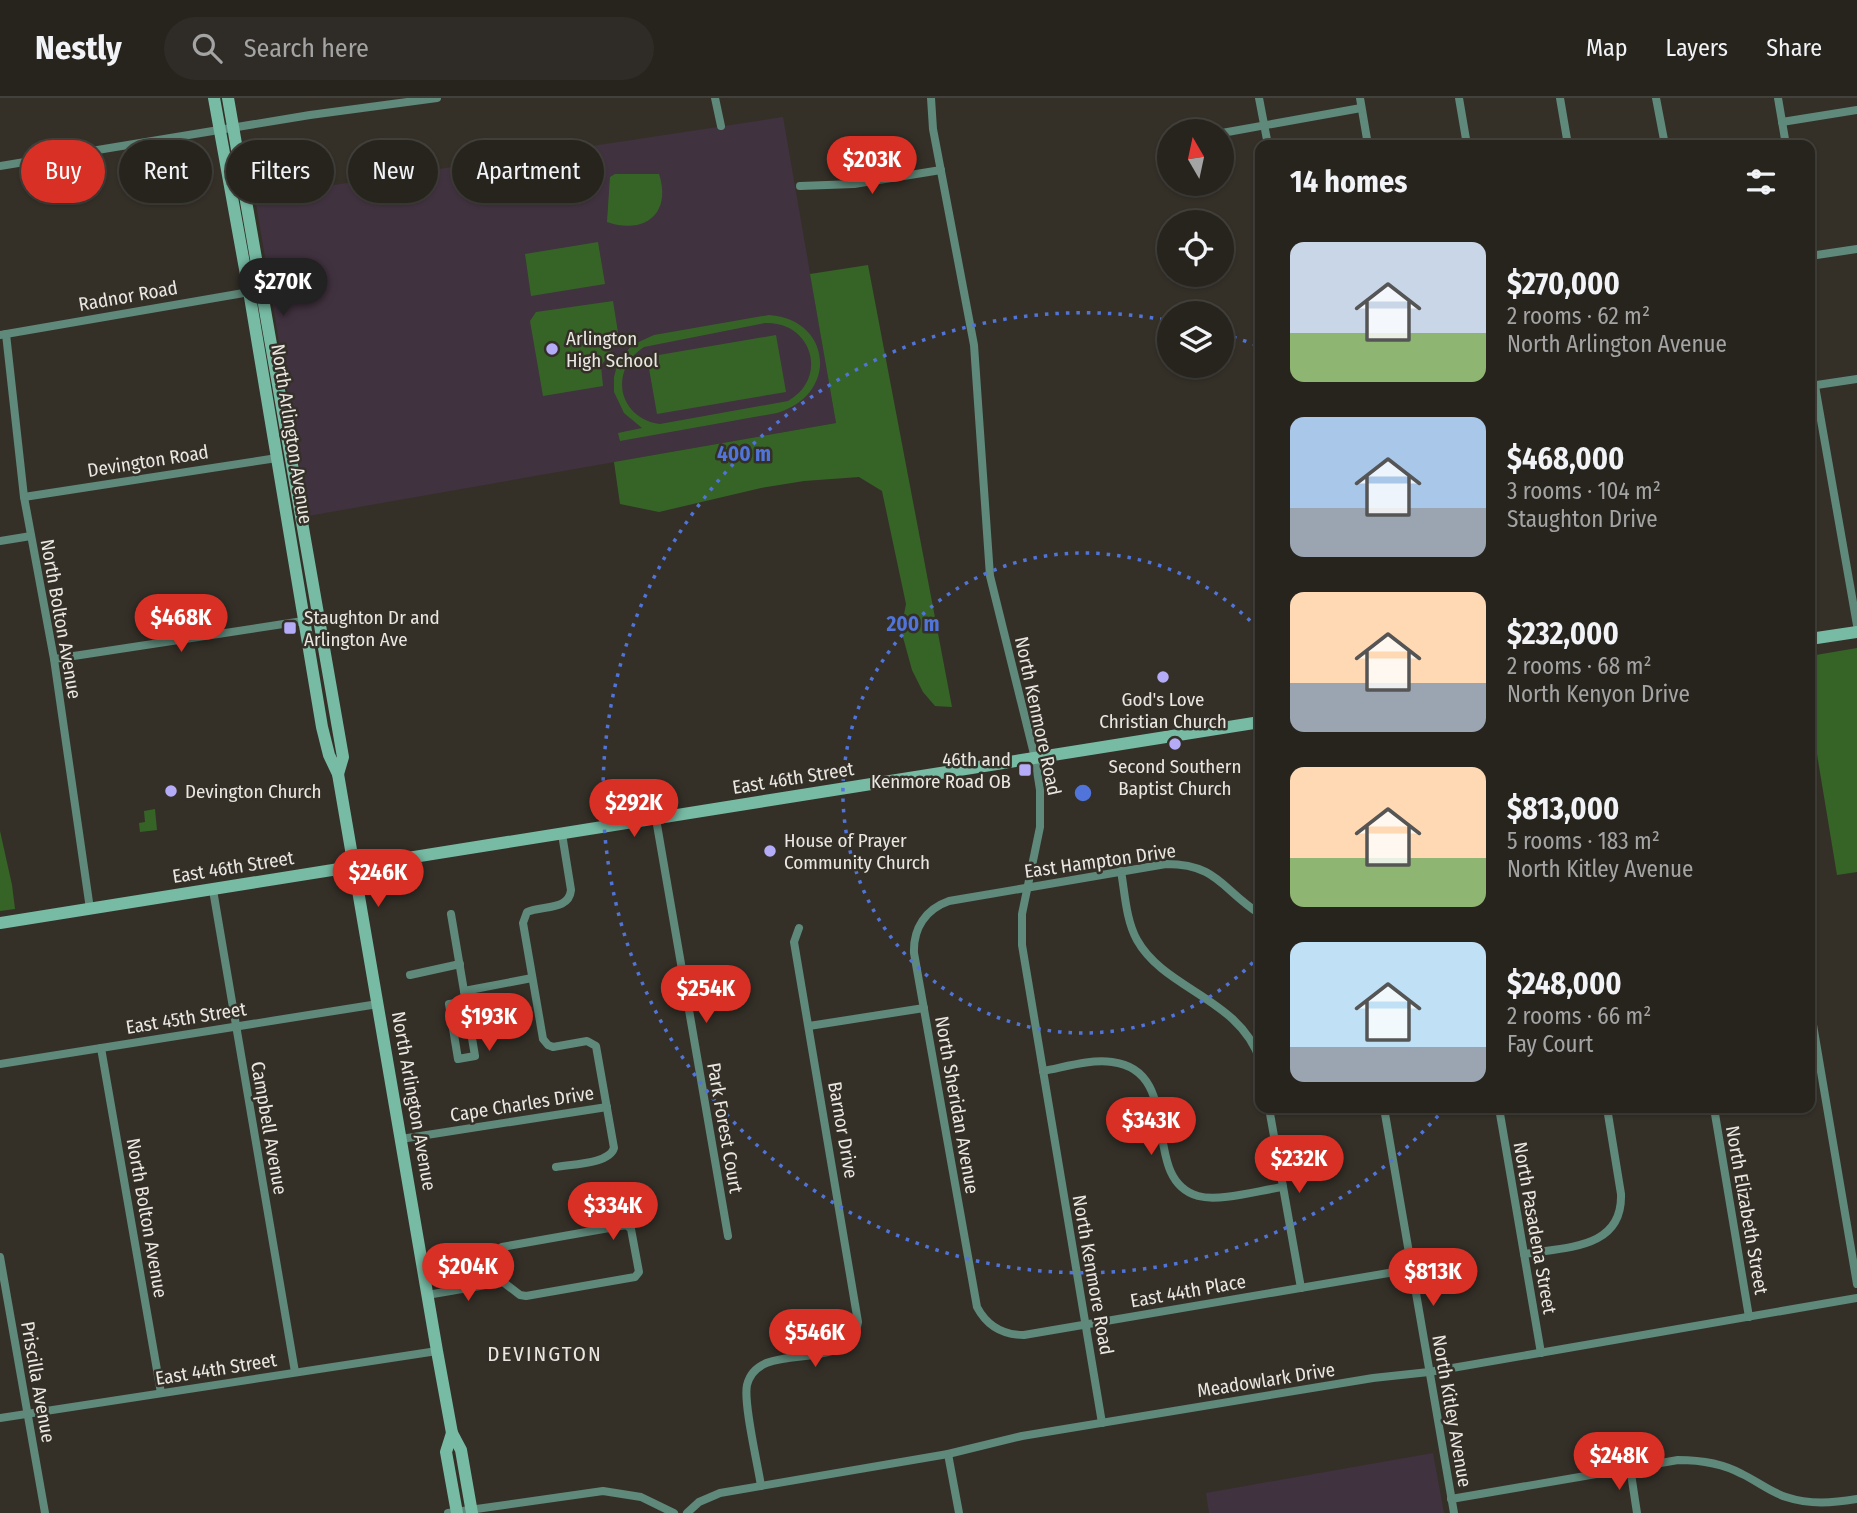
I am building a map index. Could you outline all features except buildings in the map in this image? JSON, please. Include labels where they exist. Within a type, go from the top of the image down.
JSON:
[{"type":"main road","name":"North Arlington Avenue","points":[[214,98],[255,290],[343,757],[338,774]]},
{"type":"main road","name":"North Arlington Avenue","points":[[228,98],[277,458],[303,621],[322,727],[329,755],[338,774],[437,1351],[452,1433],[461,1450],[472,1511]]},
{"type":"main road","points":[[1815,638],[1857,632]]},
{"type":"main road","name":"East 46th Street","points":[[0,923],[1255,723]]},
{"type":"main road","name":"North Arlington Avenue","points":[[452,1433],[446,1452],[454,1513]]},
{"type":"street","points":[[0,166],[310,115],[436,98]]},
{"type":"street","points":[[715,98],[721,126]]},
{"type":"street","name":"North Kenmore Road","points":[[931,98],[933,125],[974,345],[990,576],[1035,758],[1041,794],[1041,820],[1022,914],[1022,944],[1102,1423]]},
{"type":"street","points":[[1259,98],[1267,140]]},
{"type":"street","points":[[1360,98],[1367,140]]},
{"type":"street","points":[[1459,98],[1466,140]]},
{"type":"street","points":[[1560,98],[1567,140]]},
{"type":"street","points":[[1656,98],[1664,140]]},
{"type":"street","points":[[1778,98],[1785,140]]},
{"type":"street","points":[[1234,131],[1362,108]]},
{"type":"street","points":[[1782,122],[1857,110]]},
{"type":"street","points":[[800,186],[855,184],[941,170]]},
{"type":"street","points":[[1815,255],[1857,249]]},
{"type":"street","name":"Radnor Road","points":[[3,334],[255,290]]},
{"type":"street","name":"North Bolton Avenue","points":[[3,334],[24,497],[54,659],[90,909]]},
{"type":"street","points":[[1815,386],[1857,379]]},
{"type":"street","points":[[1815,402],[1857,625]]},
{"type":"street","name":"Devington Road","points":[[24,497],[277,458]]},
{"type":"street","points":[[0,541],[31,536]]},
{"type":"street","points":[[54,659],[303,621]]},
{"type":"street","name":"Park Forest Court","points":[[656,819],[728,1237]]},
{"type":"street","points":[[556,1167],[605,1159],[612,1154],[613,1146],[598,1051],[594,1044],[587,1041],[553,1046],[544,1041],[532,978],[523,917],[532,909],[564,904],[569,900],[571,894],[562,834]]},
{"type":"street","name":"East Hampton Drive","points":[[932,910],[949,901],[1166,864],[1192,866],[1206,871],[1222,881],[1255,910]]},
{"type":"street","points":[[1121,871],[1130,923],[1141,946],[1156,963],[1236,1022],[1255,1050]]},
{"type":"street","name":"Campbell Avenue","points":[[213,890],[295,1372]]},
{"type":"street","name":"North Sheridan Avenue","points":[[932,910],[920,924],[914,953],[978,1310]]},
{"type":"street","points":[[451,914],[460,964],[475,1056],[458,1059],[449,1004],[466,1002]]},
{"type":"street","name":"Barnor Drive","points":[[761,1486],[746,1397],[748,1382],[753,1373],[771,1362],[844,1347],[853,1337],[858,1317],[794,942],[799,928]]},
{"type":"street","points":[[410,975],[460,964]]},
{"type":"street","points":[[464,990],[532,978]]},
{"type":"street","name":"East 45th Street","points":[[0,1063],[378,1004]]},
{"type":"street","points":[[809,1026],[924,1008]]},
{"type":"street","points":[[1815,1036],[1857,1284]]},
{"type":"street","name":"North Bolton Avenue","points":[[102,1048],[161,1393]]},
{"type":"street","points":[[1043,1071],[1110,1061],[1128,1067],[1140,1075],[1153,1094],[1170,1173],[1179,1185],[1191,1194],[1214,1198],[1283,1186]]},
{"type":"street","name":"Cape Charles Drive","points":[[401,1139],[607,1107]]},
{"type":"street","points":[[1270,1113],[1301,1288]]},
{"type":"street","name":"North Kitley Avenue","points":[[1385,1113],[1454,1513]]},
{"type":"street","name":"North Pasadena Street","points":[[1500,1113],[1541,1353]]},
{"type":"street","points":[[1524,1254],[1588,1243],[1604,1236],[1617,1220],[1621,1194],[1608,1113]]},
{"type":"street","name":"North Elizabeth Street","points":[[1715,1113],[1749,1317]]},
{"type":"street","points":[[427,1295],[503,1282],[520,1295],[526,1296],[635,1277],[639,1272],[631,1227],[626,1225],[502,1247],[498,1252],[503,1282]]},
{"type":"street","name":"Priscilla Avenue","points":[[0,1257],[45,1513]]},
{"type":"street","name":"East 44th Place","points":[[978,1310],[990,1325],[1003,1332],[1027,1335],[1412,1269]]},
{"type":"street","name":"Meadowlark Drive","points":[[687,1513],[709,1496],[948,1454],[1021,1436],[1373,1378],[1429,1372],[1857,1298]]},
{"type":"street","name":"East 44th Street","points":[[0,1418],[437,1351]]},
{"type":"street","points":[[948,1454],[958,1513]]},
{"type":"street","points":[[1451,1499],[1671,1460],[1697,1460],[1736,1470],[1772,1491],[1800,1501],[1823,1503],[1857,1499]]},
{"type":"street","points":[[1630,1467],[1637,1513]]},
{"type":"street","points":[[454,1513],[603,1491],[641,1497],[674,1513]]},
{"type":"shaded area","name":"Arlington High School","points":[[783,117],[836,423],[308,516],[256,203],[334,203],[334,185],[348,183],[348,203],[438,203],[438,169],[452,167],[452,203],[604,203],[604,144]]},
{"type":"shaded area","points":[[1433,1453],[1444,1513],[1209,1513],[1206,1493]]},
{"type":"green space","points":[[615,174],[659,174],[662,200],[652,218],[633,226],[607,222],[610,177]]},
{"type":"green space","points":[[598,242],[605,284],[531,296],[525,254]]},
{"type":"green space","points":[[868,265],[952,707],[935,706],[923,692],[912,670],[901,630],[906,604],[882,491],[859,477],[804,481],[761,488],[659,512],[620,504],[614,462],[836,423],[810,274]]},
{"type":"green space","points":[[613,301],[619,339],[601,366],[603,386],[543,396],[530,321],[536,312]]},
{"type":"green space","points":[[769,315],[790,320],[805,329],[815,343],[820,358],[819,375],[811,390],[797,403],[777,413],[620,441],[618,433],[642,428],[624,413],[614,392],[618,362],[632,345],[654,335]],"holes":[[[765,323],[781,325],[794,331],[804,341],[810,353],[808,379],[801,391],[788,401],[660,424],[634,413],[627,403],[622,379],[633,356],[644,347]]]},
{"type":"green space","points":[[776,335],[786,392],[657,414],[647,357]]},
{"type":"green space","points":[[1857,648],[1857,872],[1837,875],[1815,742],[1815,655]]},
{"type":"green space","points":[[155,809],[157,830],[140,832],[139,823],[145,822],[144,811]]},
{"type":"green space","points":[[0,831],[15,909],[0,911]]},
{"type":"place","name":"Arlington High School","points":[[552,349]]},
{"type":"place","name":"Staughton Dr and Arlington Ave","points":[[290,628]]},
{"type":"place","name":"God's Love Christian Church","points":[[1163,677]]},
{"type":"place","name":"Second Southern Baptist Church","points":[[1175,744]]},
{"type":"place","name":"46th and Kenmore Road OB","points":[[1025,770]]},
{"type":"place","name":"Devington Church","points":[[171,791]]},
{"type":"place","name":"House of Prayer Community Church","points":[[770,851]]},
{"type":"district","name":"DEVINGTON","points":[[545,1354]]}]
